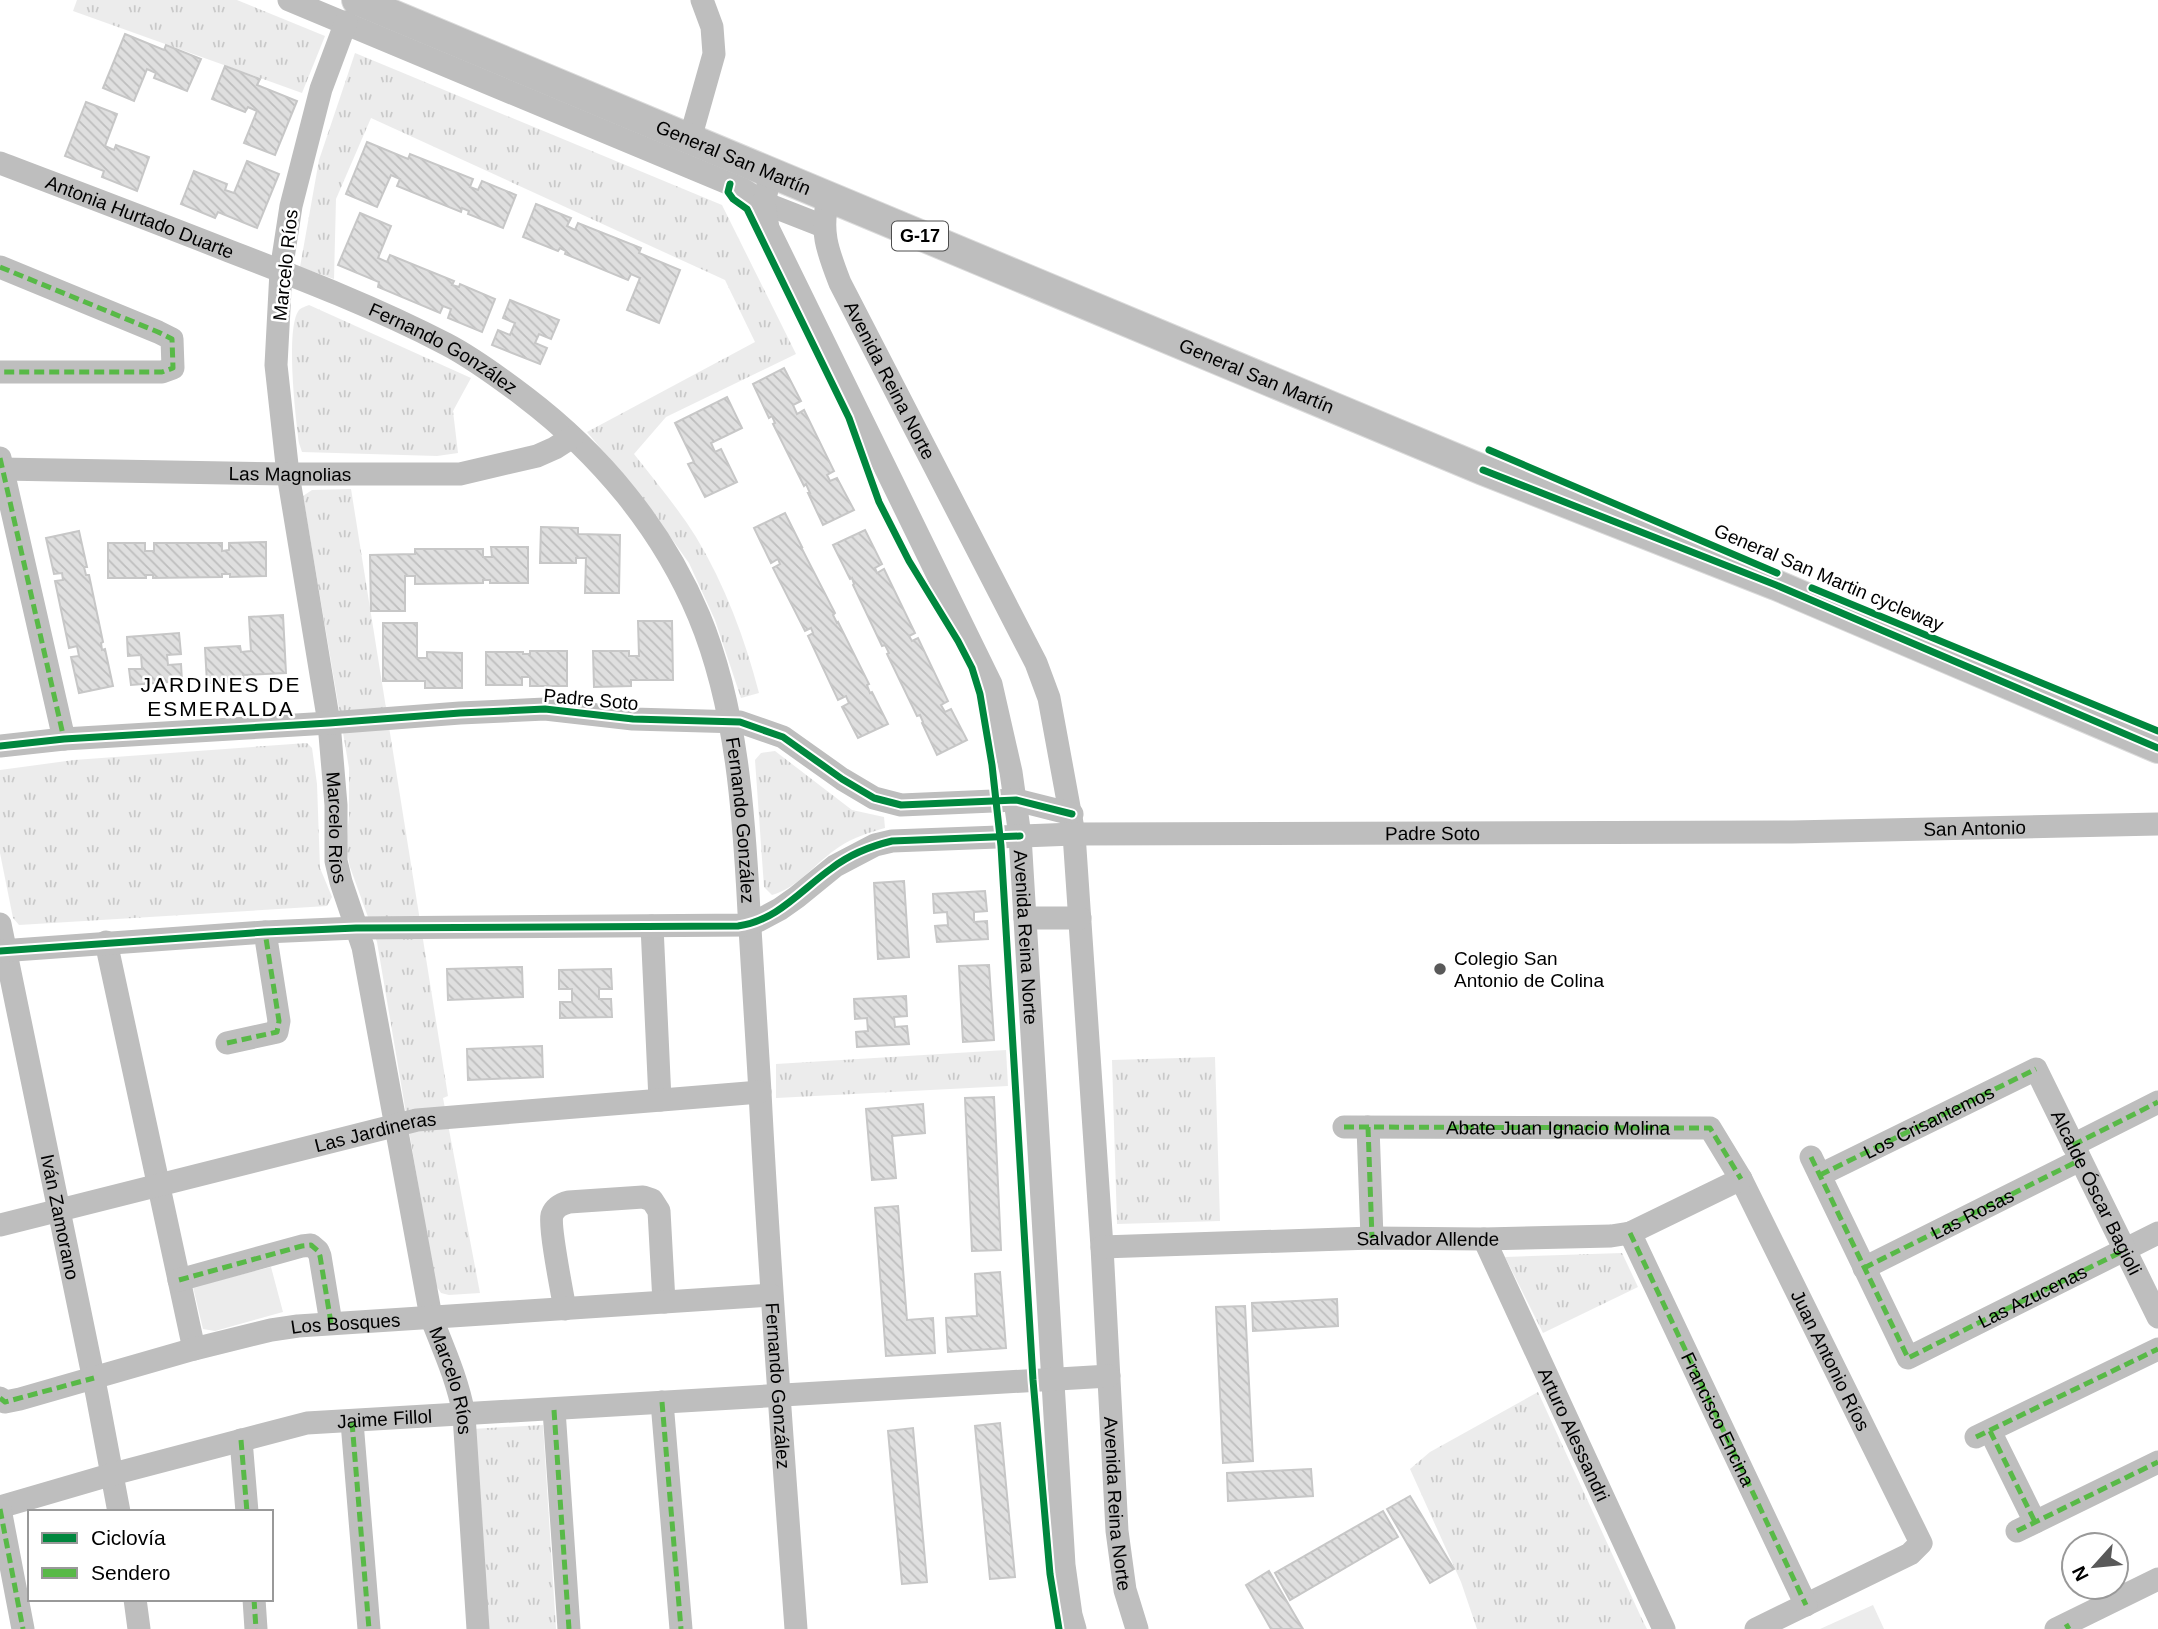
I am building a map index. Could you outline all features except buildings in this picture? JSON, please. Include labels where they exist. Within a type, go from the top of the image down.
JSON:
[{"type":"main road","name":"General San Martín","points":[[351,11],[771,172],[1483,470],[1776,585],[2158,748]]},
{"type":"street","name":"General San Martín","points":[[289,0],[351,11],[742,189],[764,203],[823,226]]},
{"type":"street","points":[[690,139],[714,54],[712,27],[702,0]]},
{"type":"street","name":"Marcelo Ríos","points":[[351,11],[321,89],[291,206],[282,271],[276,365],[288,474],[329,723],[336,805],[336,861],[363,947],[431,1317],[452,1368],[464,1415],[478,1629]]},
{"type":"street","name":"Antonia Hurtado Duarte","points":[[0,163],[282,271]]},
{"type":"street","name":"Avenida Reina Norte","points":[[771,172],[764,203],[768,228],[991,684],[1016,800],[1064,1565],[1075,1629]]},
{"type":"street","name":"Avenida Reina Norte","points":[[829,197],[823,226],[840,283],[1036,663],[1049,698],[1073,824],[1120,1561],[1125,1590],[1137,1629]]},
{"type":"street","points":[[0,267],[172,339],[173,368],[162,372],[0,372]]},
{"type":"street","name":"Fernando González","points":[[282,271],[451,346],[523,396],[572,437],[610,474],[653,529],[675,565],[699,616],[715,659],[741,794],[771,1295],[796,1629]]},
{"type":"street","name":"Las Magnolias","points":[[1,465],[288,474],[460,474],[537,456],[555,449],[572,437]]},
{"type":"street","points":[[1,465],[64,739]]},
{"type":"street","name":"Padre Soto","points":[[0,746],[64,739],[545,709],[633,719],[740,722],[783,737],[874,798],[901,805],[1016,800],[1073,824],[1792,832]]},
{"type":"street","points":[[3,950],[356,928],[750,925],[780,909],[835,866],[876,845],[892,841],[1020,836],[1073,824]]},
{"type":"street","name":"San Antonio","points":[[1792,832],[2158,824]]},
{"type":"street","points":[[1025,918],[1080,918]]},
{"type":"street","name":"Iván Zamorano","points":[[0,924],[3,950],[94,1378],[119,1510]]},
{"type":"street","points":[[652,926],[660,1100]]},
{"type":"street","points":[[227,1043],[277,1032],[279,1021],[265,932]]},
{"type":"street","points":[[106,942],[194,1349]]},
{"type":"street","name":"Alcalde Óscar Bagioli","points":[[2036,1069],[2158,1317]]},
{"type":"street","name":"Los Crisantemos","points":[[1864,1268],[1815,1166],[2036,1069]]},
{"type":"street","name":"Las Jardineras","points":[[0,1225],[396,1124],[434,1118],[760,1092]]},
{"type":"street","name":"Las Rosas","points":[[1864,1268],[2077,1152],[2158,1102]]},
{"type":"street","name":"Abate Juan Ignacio Molina","points":[[1345,1127],[1710,1128],[1741,1179]]},
{"type":"street","points":[[1368,1127],[1372,1238]]},
{"type":"street","name":"Salvador Allende","points":[[1102,1247],[1372,1238],[1611,1236],[1630,1233],[1741,1179]]},
{"type":"street","name":"Juan Antonio Ríos","points":[[1741,1179],[1920,1543],[1910,1554],[1806,1605]]},
{"type":"street","points":[[565,1308],[552,1224],[555,1210],[569,1202],[638,1197],[652,1200],[659,1211],[664,1302]]},
{"type":"street","name":"Francisco Encina","points":[[1630,1233],[1806,1605]]},
{"type":"street","name":"Las Azucenas","points":[[1864,1268],[1908,1358],[2158,1233]]},
{"type":"street","name":"Arturo Alessandri","points":[[1484,1239],[1664,1629]]},
{"type":"street","points":[[179,1280],[311,1245],[320,1256],[331,1323]]},
{"type":"street","name":"Los Bosques","points":[[0,1398],[5,1402],[20,1399],[271,1330],[331,1323],[771,1295]]},
{"type":"street","points":[[2158,1349],[1983,1434],[2026,1527],[2158,1462]]},
{"type":"street","points":[[778,1394],[1109,1376]]},
{"type":"street","name":"Jaime Fillol","points":[[0,1508],[113,1474],[307,1423],[554,1410],[778,1394]]},
{"type":"street","points":[[662,1402],[681,1629]]},
{"type":"street","points":[[554,1410],[569,1629]]},
{"type":"street","points":[[352,1422],[369,1629]]},
{"type":"street","points":[[241,1440],[247,1510]]},
{"type":"street","points":[[0,1508],[23,1629]]},
{"type":"street","points":[[2064,1627],[2158,1579]]},
{"type":"street","points":[[135,1601],[139,1629]]},
{"type":"street","points":[[254,1601],[256,1629]]},
{"type":"street","points":[[1756,1629],[1806,1605]]},
{"type":"green space","points":[[77,0],[237,0],[325,36],[302,93],[73,11]]},
{"type":"green space","points":[[355,53],[722,205],[796,354],[666,417],[634,454],[682,516],[716,574],[733,613],[759,693],[741,698],[715,620],[689,563],[641,496],[587,432],[755,342],[725,280],[371,118],[336,199],[334,279],[300,267],[319,160]]},
{"type":"green space","points":[[309,305],[471,378],[453,411],[458,453],[437,456],[302,452],[294,395],[292,354],[295,320],[299,310]]},
{"type":"green space","points":[[351,489],[448,1096],[443,1098],[480,1293],[449,1295],[441,1293],[435,1284],[377,942],[350,867],[346,847],[349,768],[303,496],[312,490]]},
{"type":"green space","points":[[307,743],[312,748],[317,784],[320,868],[332,897],[327,906],[19,925],[13,918],[0,853],[0,770],[74,760]]},
{"type":"green space","points":[[775,751],[852,810],[884,817],[885,828],[845,844],[790,887],[772,895],[764,887],[755,760],[761,753]]},
{"type":"green space","points":[[1006,1050],[1008,1086],[776,1098],[776,1064]]},
{"type":"green space","points":[[1215,1057],[1220,1221],[1117,1224],[1112,1060]]},
{"type":"green space","points":[[1622,1253],[1638,1287],[1543,1333],[1505,1257]]},
{"type":"green space","points":[[271,1267],[283,1312],[215,1331],[203,1329],[193,1287]]},
{"type":"green space","points":[[1538,1392],[1647,1629],[1477,1629],[1461,1582],[1410,1469],[1430,1452]]},
{"type":"green space","points":[[543,1425],[556,1629],[486,1629],[472,1429]]},
{"type":"green space","points":[[1873,1605],[1884,1629],[1820,1629]]},
{"type":"marked path","points":[[0,267],[172,339],[173,368],[162,372],[0,372]]},
{"type":"marked path","points":[[0,458],[64,739]]},
{"type":"marked path","points":[[227,1043],[277,1032],[279,1021],[265,932]]},
{"type":"marked path","points":[[1820,1175],[2036,1069]]},
{"type":"marked path","points":[[2073,1145],[2158,1102]]},
{"type":"marked path","points":[[1344,1127],[1710,1128],[1741,1179]]},
{"type":"marked path","points":[[1368,1127],[1372,1238]]},
{"type":"marked path","points":[[1811,1157],[1908,1358],[2125,1250]]},
{"type":"marked path","points":[[1864,1268],[2080,1160]]},
{"type":"marked path","points":[[1630,1233],[1806,1605]]},
{"type":"marked path","points":[[179,1280],[311,1245],[320,1256],[331,1323]]},
{"type":"marked path","points":[[1976,1437],[2158,1349]]},
{"type":"marked path","points":[[0,1398],[5,1402],[94,1378]]},
{"type":"marked path","points":[[662,1402],[681,1629]]},
{"type":"marked path","points":[[554,1410],[569,1629]]},
{"type":"marked path","points":[[352,1422],[369,1629]]},
{"type":"marked path","points":[[1990,1431],[2035,1522]]},
{"type":"marked path","points":[[241,1440],[247,1510]]},
{"type":"marked path","points":[[2017,1531],[2158,1462]]},
{"type":"marked path","points":[[0,1509],[23,1629]]},
{"type":"marked path","points":[[254,1601],[256,1629]]},
{"type":"marked path","points":[[2066,1624],[2069,1629]]},
{"type":"cycle path","points":[[730,184],[728,192],[747,209],[849,418],[879,502],[909,561],[958,641],[972,668],[980,694],[992,765],[1001,846],[1033,1380],[1050,1574],[1059,1629]]},
{"type":"cycle path","name":"General San Martin cycleway","points":[[1489,450],[1777,573]]},
{"type":"cycle path","points":[[1483,470],[1776,585],[2158,748]]},
{"type":"cycle path","name":"General San Martin cycleway","points":[[1812,588],[2158,731]]},
{"type":"cycle path","points":[[0,746],[64,739],[545,709],[633,719],[740,722],[783,737],[874,798],[901,805],[1016,800],[1072,814]]},
{"type":"cycle path","points":[[0,951],[356,928],[738,926],[765,918],[839,863],[876,846],[892,841],[1020,836]]},
{"type":"place","name":"Colegio San Antonio de Colina","points":[[1440,969]]},
{"type":"district","name":"JARDINES DE ESMERALDA","points":[[221,697]]}]
